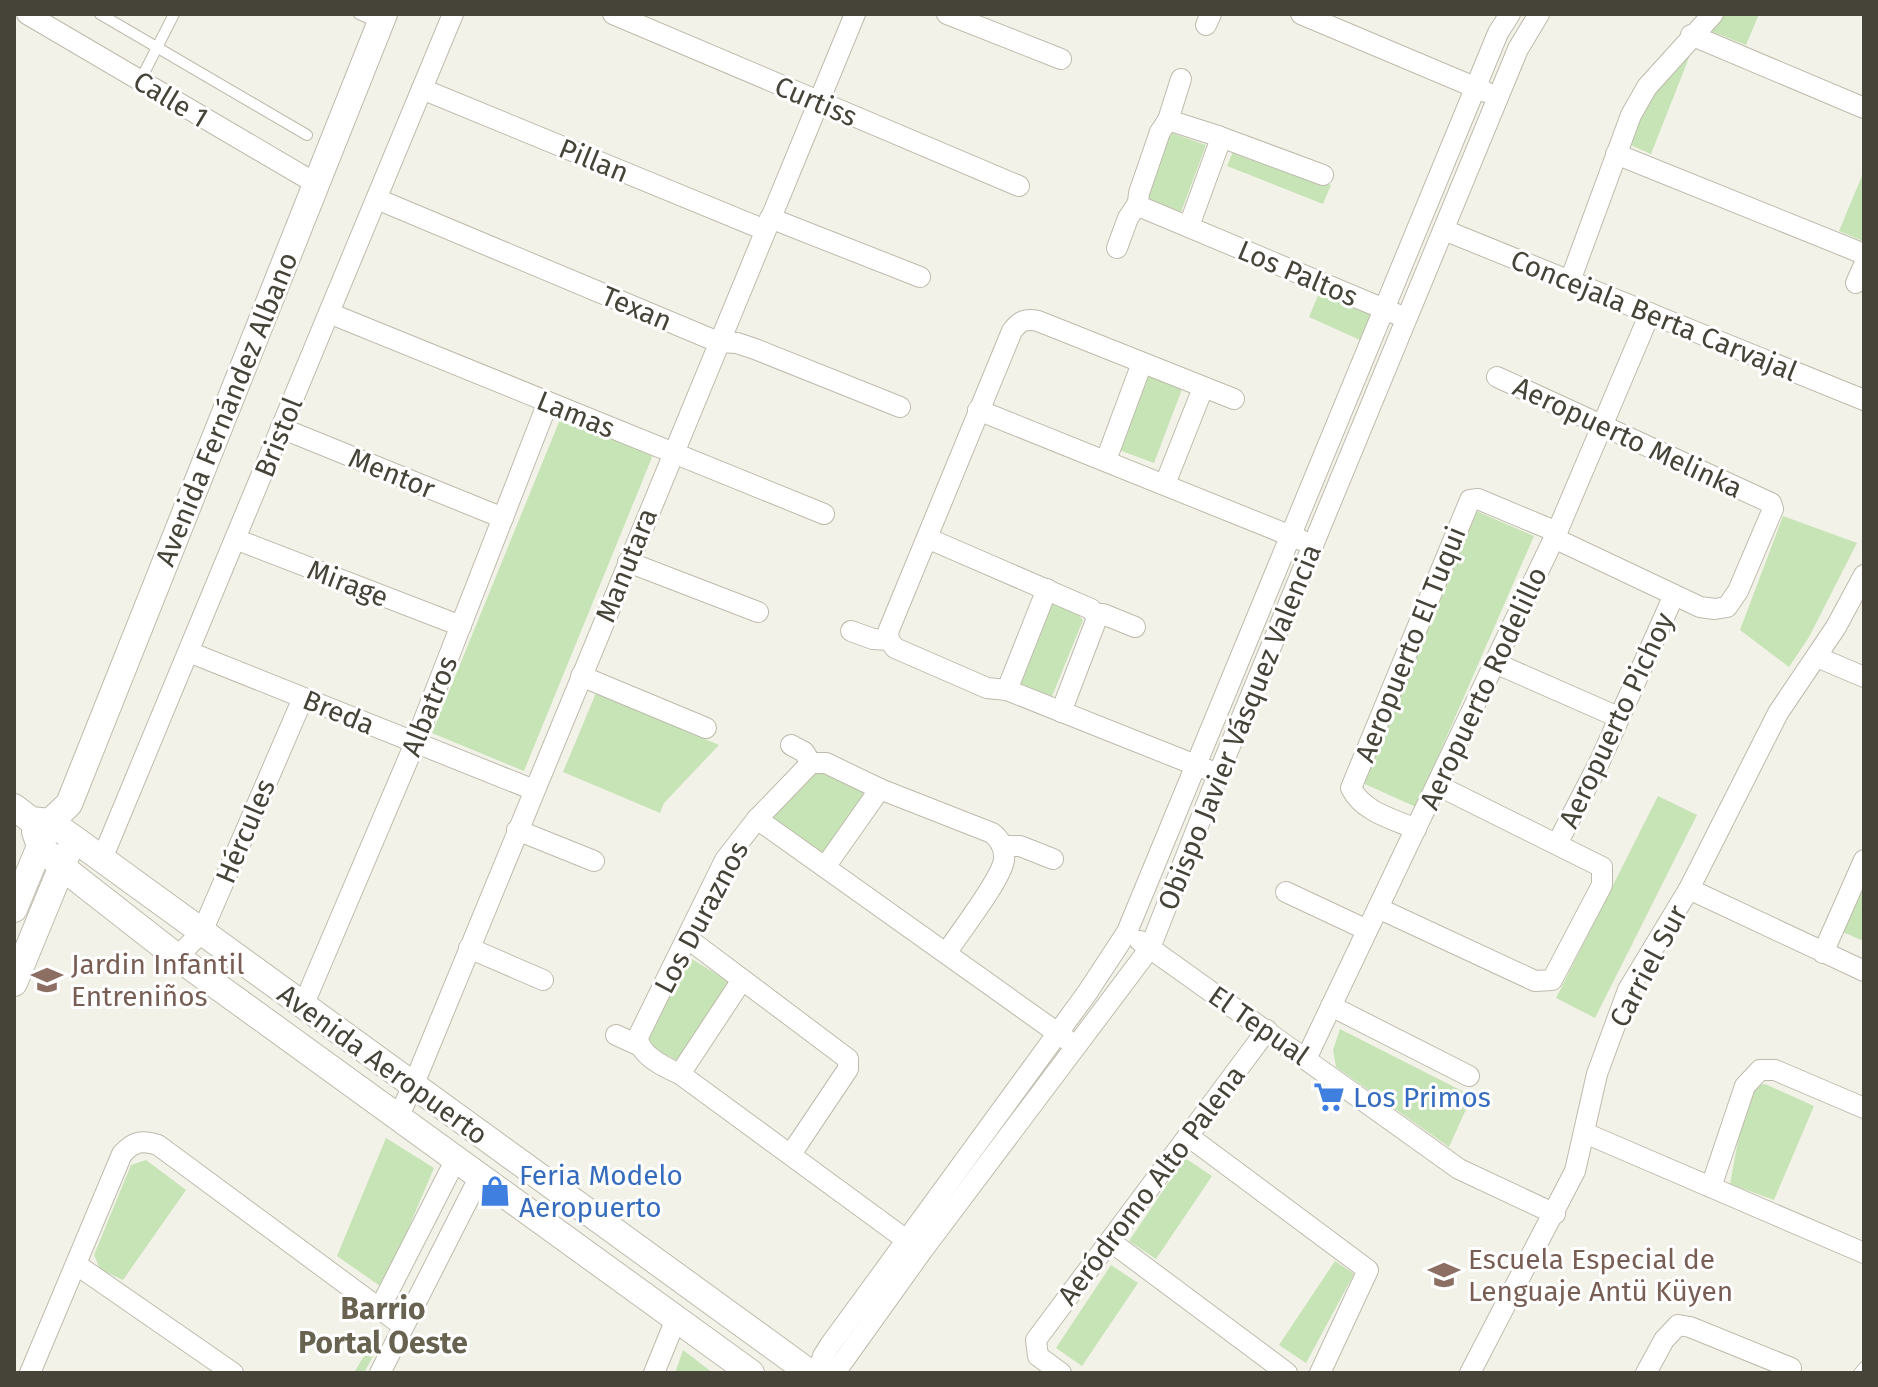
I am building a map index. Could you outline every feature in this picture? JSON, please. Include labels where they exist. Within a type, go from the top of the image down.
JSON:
[{"type":"street","name":"Calle 1","points":[[27,14],[315,183]]},
{"type":"street","name":"Bristol","points":[[102,859],[453,14]]},
{"type":"street","name":"Curtiss","points":[[613,14],[1019,186]]},
{"type":"street","name":"Manutara","points":[[398,1117],[855,14]]},
{"type":"street","points":[[947,14],[1061,59]]},
{"type":"street","points":[[1301,14],[1498,97]]},
{"type":"street","name":"Obispo Javier Vásquez Valencia","points":[[827,1373],[839,1367],[914,1245],[1127,932],[1498,33],[1510,14]]},
{"type":"street","name":"Obispo Javier Vásquez Valencia","points":[[818,1373],[823,1356],[1076,1046],[1150,948],[1312,545],[1498,97],[1518,49],[1539,14]]},
{"type":"street","points":[[1570,281],[1631,115],[1647,87],[1713,14]]},
{"type":"street","name":"Avenida Fernández Albano","points":[[14,909],[41,820],[315,183],[374,17]]},
{"type":"street","points":[[1691,35],[1864,108]]},
{"type":"street","points":[[1117,248],[1128,218],[1138,203],[1160,132],[1168,120],[1181,79]]},
{"type":"street","name":"Pillan","points":[[422,89],[768,224],[920,277]]},
{"type":"street","points":[[1168,120],[1323,175]]},
{"type":"street","points":[[1189,226],[1220,141],[1218,136]]},
{"type":"street","points":[[1616,154],[1864,254]]},
{"type":"street","name":"Texan","points":[[377,199],[718,342],[737,343],[755,349],[900,407]]},
{"type":"street","name":"Los Paltos","points":[[1138,203],[1147,210],[1407,319]]},
{"type":"street","name":"Concejala Berta Carvajal","points":[[1444,230],[1864,400]]},
{"type":"street","name":"Lamas","points":[[329,313],[824,514]]},
{"type":"street","name":"Aeropuerto Rodelillo","points":[[1306,1059],[1555,535],[1650,313]]},
{"type":"street","points":[[1218,775],[1007,690],[987,688],[895,648],[888,632],[978,410],[1012,331],[1020,321],[1038,321],[1234,399]]},
{"type":"street","points":[[1106,460],[1142,363]]},
{"type":"street","name":"Aeropuerto Melinka","points":[[1497,377],[1759,497]]},
{"type":"street","points":[[1165,484],[1203,388]]},
{"type":"street","name":"Albatros","points":[[303,1006],[415,743],[548,402]]},
{"type":"street","points":[[978,410],[1312,545]]},
{"type":"street","name":"Mentor","points":[[281,428],[503,518]]},
{"type":"street","name":"Aeropuerto Pichoy","points":[[1378,908],[1535,981],[1552,980],[1602,885],[1602,867],[1557,844],[1600,761],[1674,595],[1700,607],[1715,609],[1727,607],[1738,591],[1772,517],[1771,503],[1759,497]]},
{"type":"street","name":"Aeropuerto El Tuqui","points":[[1416,829],[1369,808],[1355,797],[1351,788],[1470,500],[1478,499],[1555,535]]},
{"type":"street","points":[[1555,535],[1674,595]]},
{"type":"street","points":[[927,538],[1047,589],[1091,609],[1095,614],[1097,618],[1061,712]]},
{"type":"street","name":"Mirage","points":[[235,539],[461,626]]},
{"type":"street","points":[[628,562],[758,612]]},
{"type":"street","name":"Carriel Sur","points":[[1470,1373],[1575,1171],[1597,1074],[1618,1014],[1641,966],[1689,889],[1778,713],[1817,657],[1864,575]]},
{"type":"street","points":[[1007,690],[1047,589]]},
{"type":"street","points":[[1095,614],[1103,614],[1135,627]]},
{"type":"street","points":[[851,631],[873,639],[889,640]]},
{"type":"street","name":"Breda","points":[[189,652],[534,790]]},
{"type":"street","points":[[1817,657],[1864,677]]},
{"type":"street","points":[[1495,663],[1618,717]]},
{"type":"street","points":[[581,676],[706,728]]},
{"type":"street","name":"Hércules","points":[[177,957],[202,932],[303,698]]},
{"type":"street","points":[[791,745],[804,752],[811,763],[826,763],[1000,839],[1004,862],[1000,872],[947,952]]},
{"type":"street","name":"Los Duraznos","points":[[638,1045],[638,1037],[725,860],[757,819],[811,763]]},
{"type":"street","points":[[1437,785],[1557,844]]},
{"type":"street","points":[[825,867],[880,789]]},
{"type":"street","points":[[757,819],[1076,1046]]},
{"type":"street","name":"Avenida Fernández Albano","points":[[14,983],[73,838],[41,820]]},
{"type":"street","name":"Avenida Aeropuerto","points":[[41,820],[62,867],[177,957],[751,1373]]},
{"type":"street","points":[[517,830],[594,861]]},
{"type":"street","name":"Avenida Aeropuerto","points":[[73,838],[810,1373]]},
{"type":"street","points":[[1002,846],[1020,846],[1053,859]]},
{"type":"street","points":[[1823,953],[1864,860]]},
{"type":"street","points":[[1689,889],[1864,971]]},
{"type":"street","points":[[1286,892],[1367,930]]},
{"type":"street","name":"El Tepual","points":[[1127,932],[1459,1169],[1555,1214]]},
{"type":"street","points":[[687,938],[844,1055],[850,1064],[791,1154]]},
{"type":"street","points":[[469,948],[543,980]]},
{"type":"street","points":[[680,1074],[742,980]]},
{"type":"street","points":[[1331,1006],[1469,1076]]},
{"type":"street","name":"Aeródromo Alto Palena","points":[[1061,1373],[1038,1356],[1036,1340],[1267,1030]]},
{"type":"street","points":[[616,1035],[638,1045],[642,1051],[680,1074],[914,1245]]},
{"type":"street","points":[[1711,1187],[1745,1086],[1760,1070],[1775,1070],[1864,1108]]},
{"type":"street","points":[[1585,1133],[1864,1253]]},
{"type":"street","points":[[1188,1136],[1368,1270],[1320,1373]]},
{"type":"street","points":[[30,1373],[122,1154],[143,1140],[158,1145],[403,1326]]},
{"type":"street","points":[[380,1308],[456,1159]]},
{"type":"street","points":[[380,1373],[480,1176]]},
{"type":"street","points":[[1110,1241],[1287,1373]]},
{"type":"street","points":[[77,1265],[233,1373]]},
{"type":"street","points":[[654,1373],[676,1319]]},
{"type":"street","points":[[1646,1373],[1664,1340],[1678,1325],[1791,1368]]},
{"type":"lane","points":[[100,14],[307,135]]},
{"type":"lane","points":[[140,81],[174,14]]},
{"type":"lane","points":[[1859,1373],[1864,1367]]},
{"type":"green space","points":[[1724,14],[1759,14],[1746,45],[1708,30]]},
{"type":"green space","points":[[1692,50],[1651,154],[1628,144],[1648,94]]},
{"type":"green space","points":[[1169,132],[1206,145],[1180,215],[1144,201]]},
{"type":"green space","points":[[1235,147],[1331,185],[1323,204],[1227,166]]},
{"type":"green space","points":[[1864,171],[1864,238],[1863,241],[1839,231]]},
{"type":"green space","points":[[1320,291],[1372,314],[1360,340],[1309,317]]},
{"type":"green space","points":[[1148,370],[1184,384],[1154,463],[1119,450]]},
{"type":"green space","points":[[561,417],[653,455],[524,771],[432,733]]},
{"type":"green space","points":[[1476,511],[1534,536],[1416,807],[1358,781]]},
{"type":"green space","points":[[1783,516],[1857,543],[1809,637],[1789,667],[1740,630]]},
{"type":"green space","points":[[1051,602],[1076,612],[1083,620],[1051,699],[1018,685]]},
{"type":"green space","points":[[596,693],[719,745],[664,803],[660,813],[563,772]]},
{"type":"green space","points":[[824,770],[860,787],[866,802],[830,850],[811,854],[774,824],[774,808],[810,772]]},
{"type":"green space","points":[[1658,796],[1697,815],[1595,1018],[1556,998]]},
{"type":"green space","points":[[1864,878],[1864,941],[1840,931]]},
{"type":"green space","points":[[687,956],[733,984],[678,1061],[655,1049],[648,1037]]},
{"type":"green space","points":[[1340,1029],[1472,1096],[1449,1147],[1336,1067],[1333,1050]]},
{"type":"green space","points":[[1765,1084],[1814,1106],[1774,1200],[1730,1184],[1739,1135],[1754,1087]]},
{"type":"green space","points":[[386,1138],[434,1168],[383,1288],[337,1256]]},
{"type":"green space","points":[[1185,1158],[1212,1176],[1156,1259],[1129,1241]]},
{"type":"green space","points":[[146,1160],[186,1190],[123,1280],[100,1269],[94,1255],[131,1165]]},
{"type":"green space","points":[[1335,1261],[1354,1274],[1306,1363],[1279,1345]]},
{"type":"green space","points":[[1111,1265],[1138,1283],[1082,1366],[1056,1348]]},
{"type":"green space","points":[[376,1335],[380,1343],[364,1373],[354,1373]]},
{"type":"green space","points":[[683,1350],[713,1373],[675,1373]]},
{"type":"place","name":"Jardin Infantil Entreniños","points":[[47,980]]},
{"type":"place","name":"Los Primos","points":[[1329,1097]]},
{"type":"place","name":"Feria Modelo Aeropuerto","points":[[495,1191]]},
{"type":"place","name":"Escuela Especial de Lenguaje Antü Küyen","points":[[1444,1275]]},
{"type":"district","name":"Barrio Portal Oeste","points":[[383,1326]]}]
